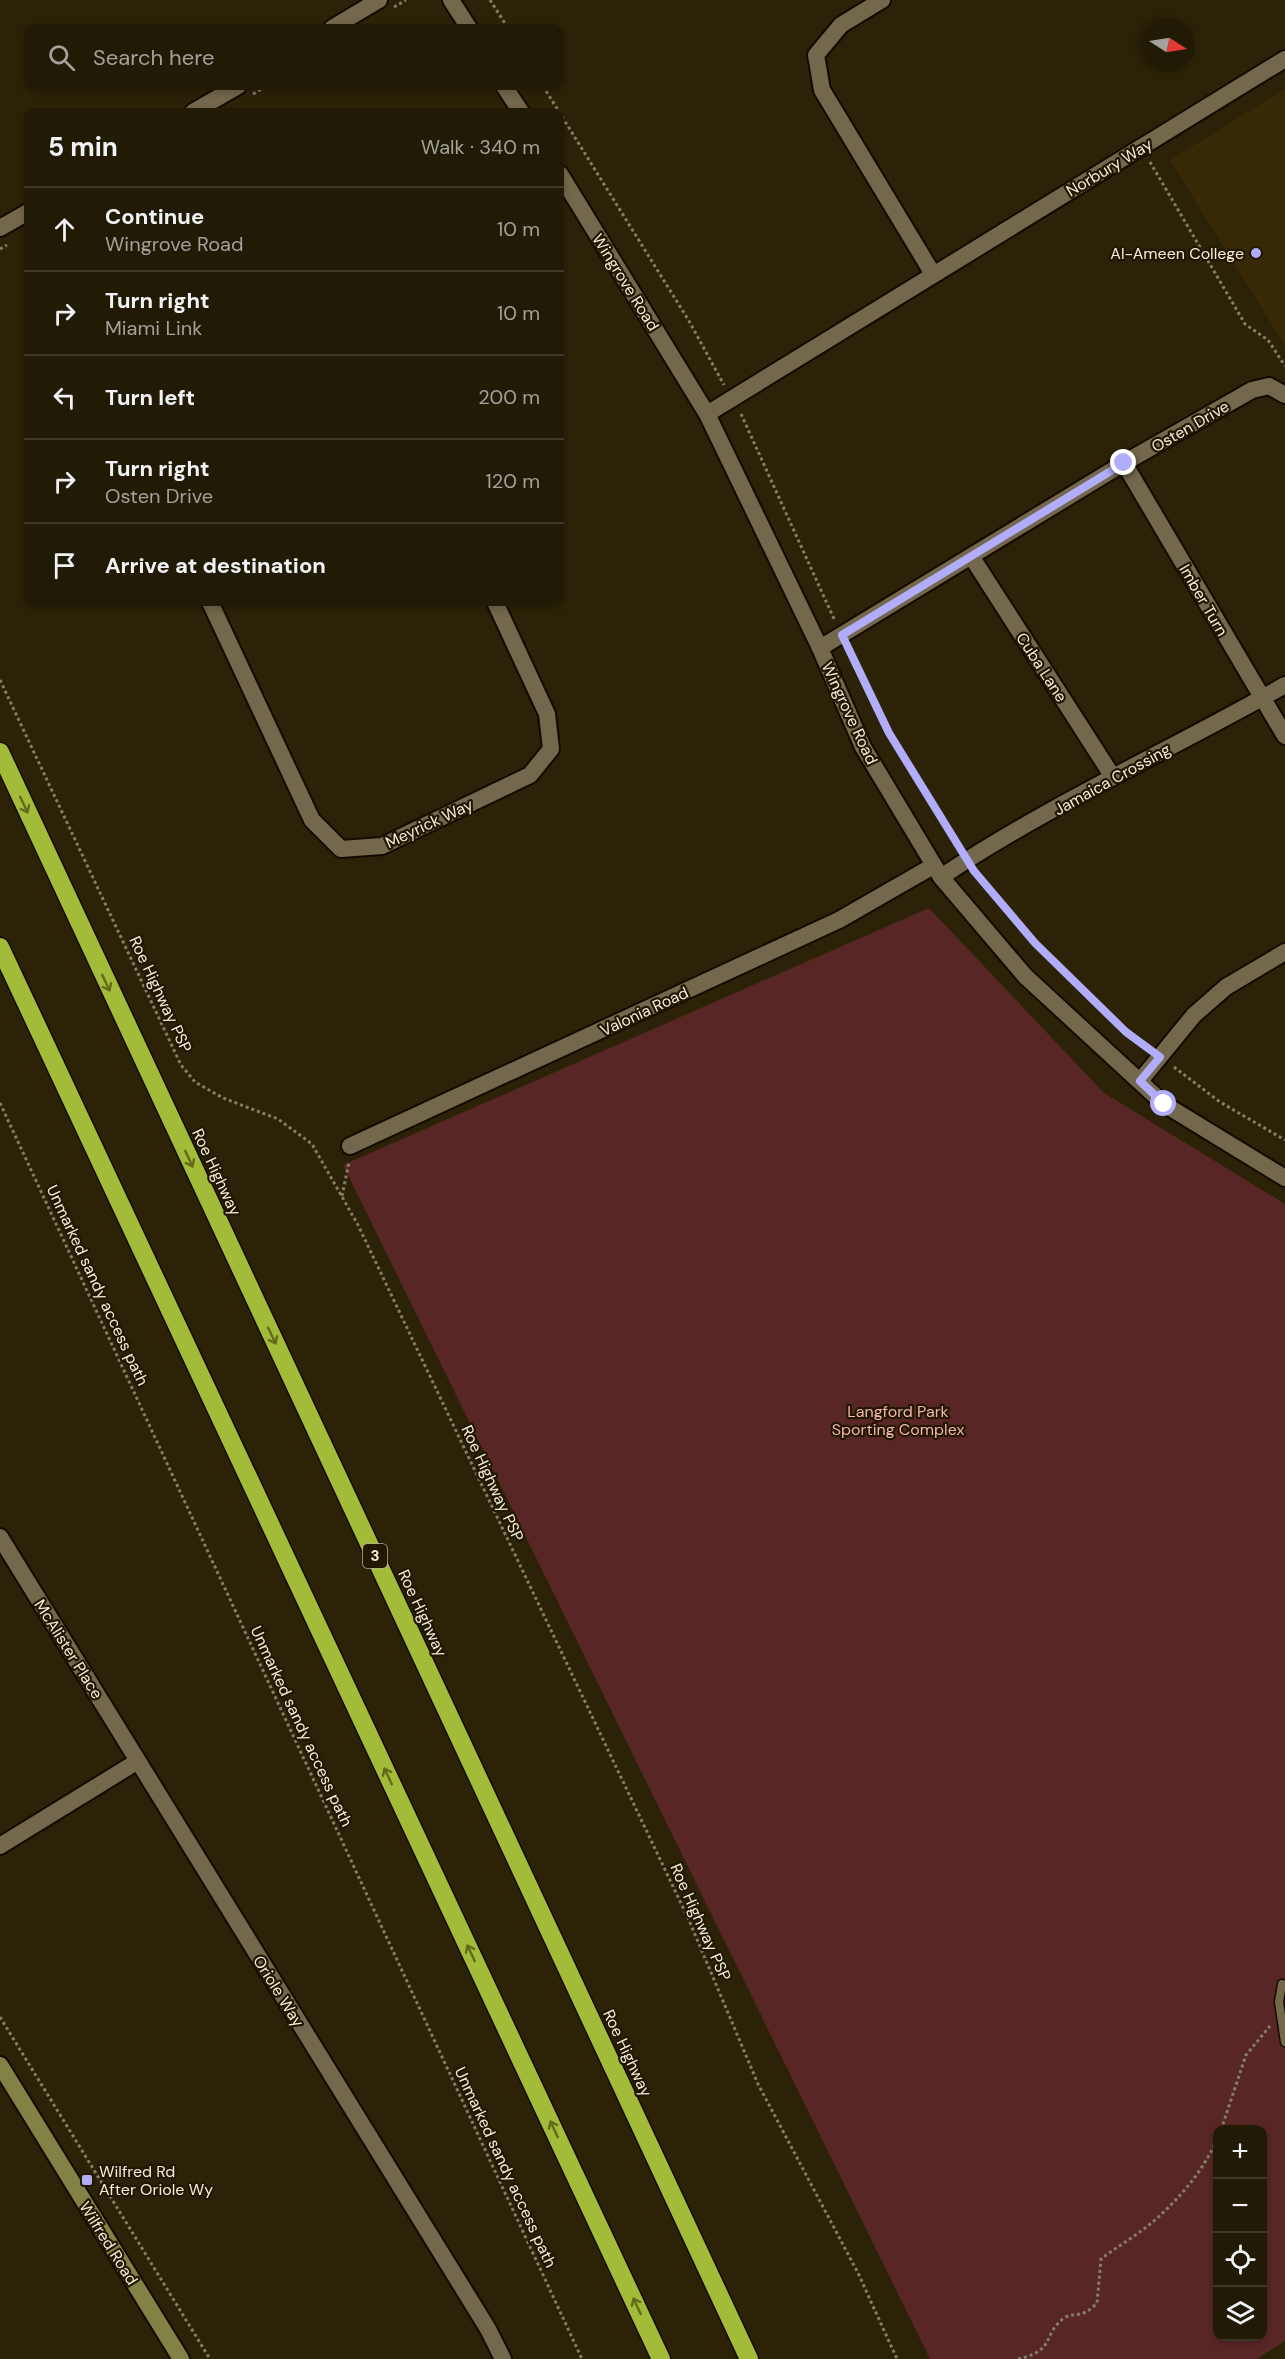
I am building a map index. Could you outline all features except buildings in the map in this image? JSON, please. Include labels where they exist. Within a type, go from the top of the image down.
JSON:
[{"type":"highway","name":"Roe Highway","points":[[0,752],[749,2359]]},
{"type":"highway","points":[[0,947],[661,2359]]},
{"type":"main road","name":"Wilfred Road","points":[[0,2065],[181,2359]]},
{"type":"street","points":[[339,24],[379,0]]},
{"type":"street","points":[[451,0],[466,24]]},
{"type":"street","points":[[882,0],[841,25],[816,55],[822,90],[933,274]]},
{"type":"street","name":"Norbury Way","points":[[707,414],[1285,59]]},
{"type":"street","points":[[200,108],[231,90]]},
{"type":"street","points":[[507,90],[518,108]]},
{"type":"street","name":"Wingrove Road","points":[[564,188],[707,414],[820,648],[862,747],[937,872],[1024,976],[1164,1104],[1285,1178]]},
{"type":"street","points":[[0,228],[24,214]]},
{"type":"street","name":"Osten Drive","points":[[820,648],[1124,463],[1252,390],[1269,386],[1285,394]]},
{"type":"street","name":"Imber Turn","points":[[1124,463],[1285,736]]},
{"type":"street","name":"Cuba Lane","points":[[971,556],[1113,777]]},
{"type":"street","name":"Meyrick Way","points":[[212,606],[312,820],[340,849],[382,846],[530,774],[551,749],[547,714],[497,606]]},
{"type":"street","name":"Jamaica Crossing","points":[[937,872],[967,860],[1113,777],[1285,685]]},
{"type":"street","name":"Valonia Road","points":[[350,1146],[840,920],[937,872]]},
{"type":"street","points":[[1140,1081],[1194,1015],[1226,987],[1285,952]]},
{"type":"street","name":"McAlister Place","points":[[0,1537],[138,1761]]},
{"type":"street","points":[[0,1846],[138,1761]]},
{"type":"street","name":"Oriole Way","points":[[138,1761],[476,2309],[503,2359]]},
{"type":"lane","points":[[1282,1984],[1279,2002],[1285,2042]]},
{"type":"path","points":[[490,0],[505,24]]},
{"type":"path","points":[[545,90],[557,108]]},
{"type":"path","points":[[564,120],[688,321],[745,420],[889,733],[967,860],[1035,943],[1126,1032],[1220,1102],[1285,1140]]},
{"type":"path","points":[[1141,147],[1245,324],[1268,340],[1285,366]]},
{"type":"path","name":"Roe Highway PSP","points":[[0,680],[181,1065],[195,1082],[223,1098],[278,1119],[312,1144],[342,1196],[688,1918],[758,2084],[858,2273],[897,2359]]},
{"type":"path","name":"Unmarked sandy access path","points":[[0,1103],[582,2359]]},
{"type":"path","points":[[342,1196],[350,1146]]},
{"type":"path","points":[[0,2017],[210,2359]]},
{"type":"path","points":[[1223,2125],[1246,2055],[1272,2023],[1282,2024]]},
{"type":"path","points":[[1018,2359],[1033,2356],[1046,2348],[1061,2320],[1071,2314],[1085,2313],[1097,2303],[1101,2259],[1156,2220],[1184,2190],[1213,2149]]},
{"type":"shaded area","name":"Al-Ameen College","points":[[1285,89],[1285,346],[1170,160]]},
{"type":"green space","name":"Langford Park Sporting Complex","points":[[929,908],[1104,1093],[1285,1204],[1285,2341],[1257,2359],[930,2359],[343,1165]]},
{"type":"place","name":"Al-Ameen College","points":[[1256,253]]},
{"type":"place","name":"Wilfred Rd After Oriole Wy","points":[[87,2180]]},
{"type":"route","points":[[1124,463],[842,635],[889,733],[974,871],[1035,943],[1126,1032],[1160,1057],[1140,1081],[1164,1104]]}]
